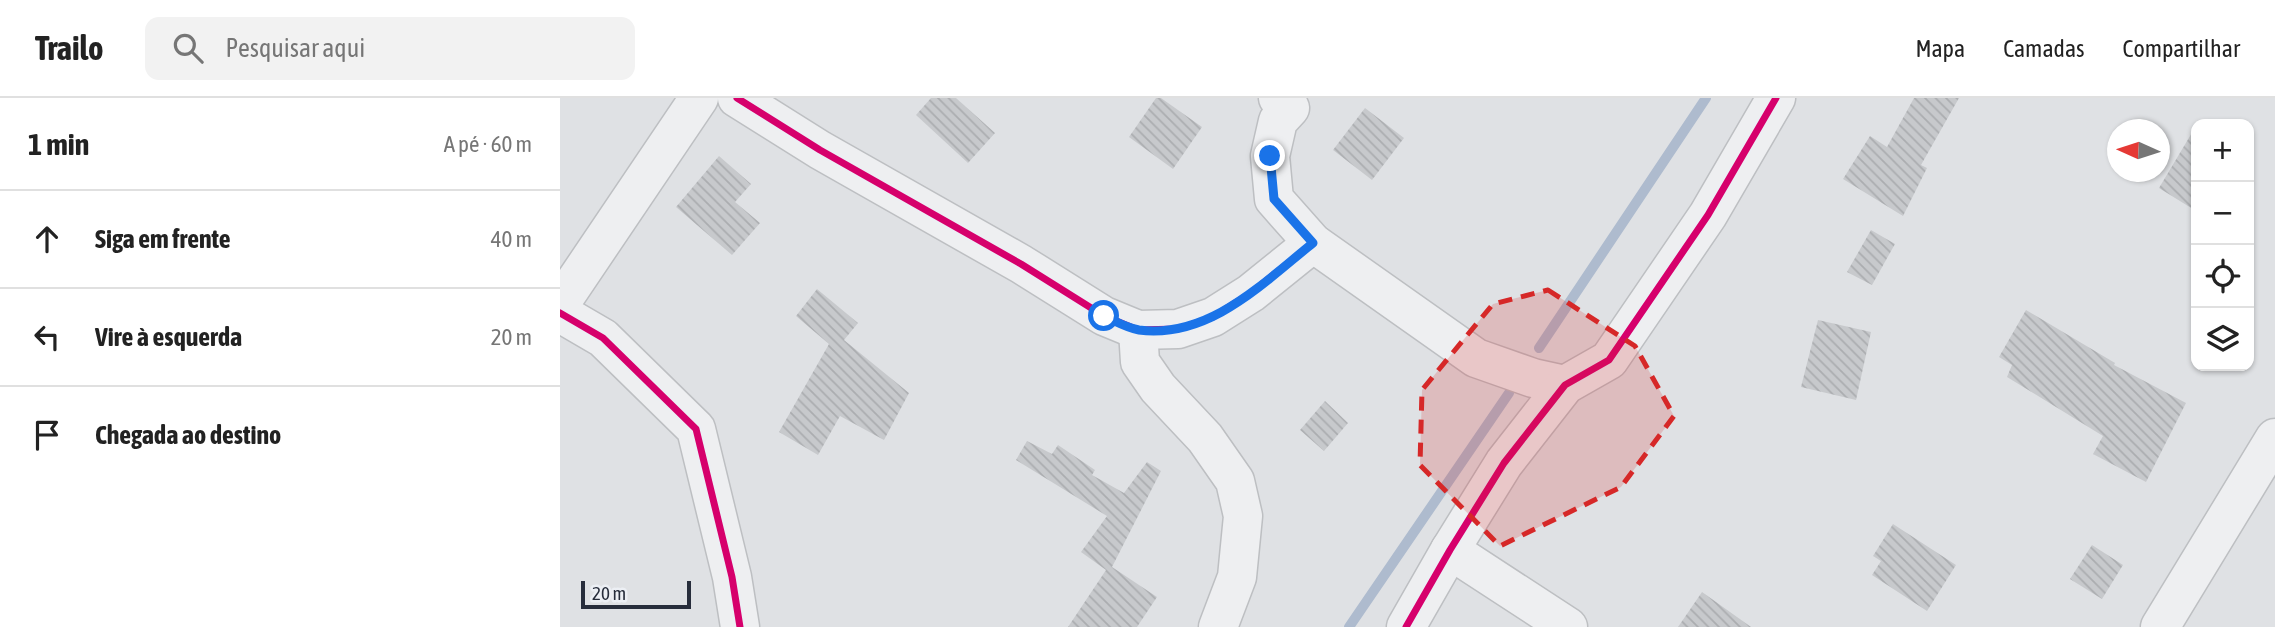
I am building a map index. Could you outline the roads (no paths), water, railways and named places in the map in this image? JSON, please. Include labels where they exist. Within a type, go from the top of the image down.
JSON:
[{"type":"street","points":[[560,304],[699,98]]},
{"type":"street","points":[[737,98],[820,150],[1021,264],[1104,316],[1138,330],[1178,329],[1213,317],[1251,293],[1313,243]]},
{"type":"street","points":[[1278,98],[1290,108],[1278,121],[1270,156],[1274,199],[1313,243],[1476,359],[1533,378],[1565,384]]},
{"type":"street","points":[[1406,627],[1504,463],[1565,384],[1609,360],[1708,215],[1776,98]]},
{"type":"street","points":[[560,313],[603,338],[696,429],[732,577],[740,627]]},
{"type":"street","points":[[1138,330],[1140,362],[1158,388],[1205,438],[1236,481],[1243,516],[1237,577],[1218,627]]},
{"type":"street","points":[[2160,627],[2275,438]]},
{"type":"street","points":[[1450,550],[1568,627]]},
{"type":"waterway","points":[[1539,348],[1706,98]]},
{"type":"waterway","points":[[1349,627],[1509,393]]}]
